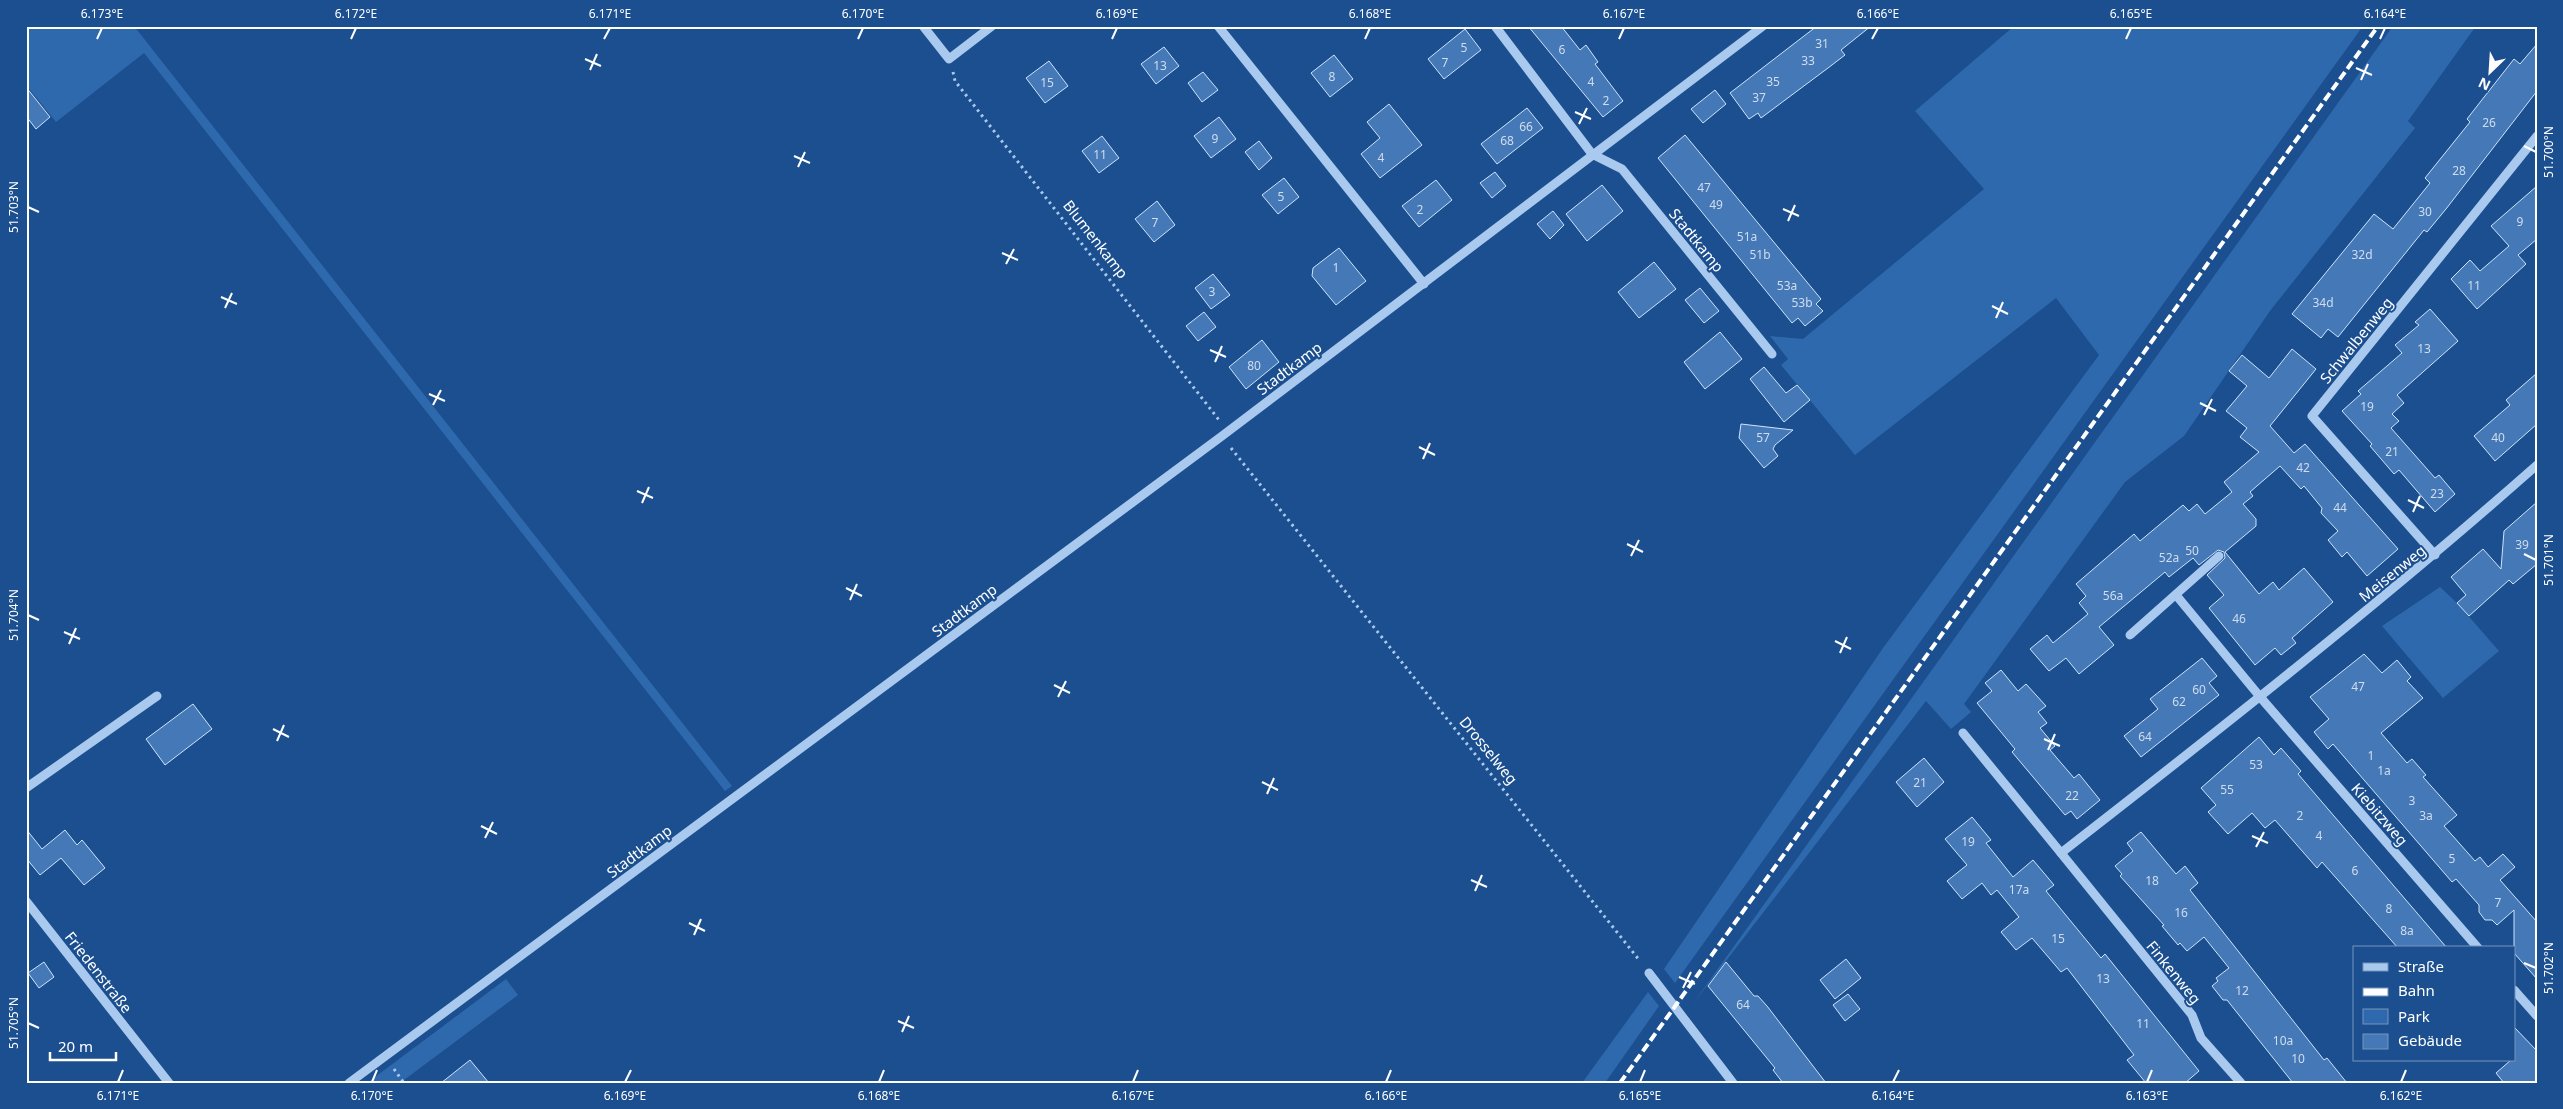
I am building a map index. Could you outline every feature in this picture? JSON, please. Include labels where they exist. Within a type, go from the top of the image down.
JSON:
[{"type":"street","points":[[923,26],[949,59],[992,26]]},
{"type":"street","points":[[1218,26],[1424,284]]},
{"type":"street","points":[[1495,26],[1592,154]]},
{"type":"street","name":"Stadtkamp","points":[[349,1083],[1222,436],[1763,26]]},
{"type":"street","name":"Schwalbenweg","points":[[2435,555],[2312,416],[2537,136]]},
{"type":"street","name":"Stadtkamp","points":[[1592,154],[1622,169],[1772,354]]},
{"type":"street","name":"Meisenweg","points":[[2061,853],[2261,698],[2435,555],[2537,465]]},
{"type":"street","points":[[2130,635],[2219,556]]},
{"type":"street","points":[[2176,595],[2261,698]]},
{"type":"street","points":[[26,788],[157,696]]},
{"type":"street","name":"Kiebitzweg","points":[[2261,698],[2476,946]]},
{"type":"street","points":[[1963,733],[2061,853]]},
{"type":"street","name":"Finkenweg","points":[[2061,853],[2192,1015],[2201,1038],[2241,1083]]},
{"type":"street","name":"Friedenstraße","points":[[26,901],[169,1083]]},
{"type":"street","points":[[1649,973],[1734,1083]]},
{"type":"street","points":[[2516,992],[2537,1016]]},
{"type":"path","name":"Blumenkamp","points":[[949,59],[955,80],[1218,419],[1222,436]]},
{"type":"path","name":"Drosselweg","points":[[1222,436],[1649,973]]},
{"type":"green space","points":[[26,26],[134,26],[732,786],[725,791],[144,53],[56,122],[26,85]]},
{"type":"green space","points":[[2014,26],[2363,26],[1675,983],[1664,969],[1883,648],[2099,355],[2056,298],[1855,455],[1781,365],[1788,359],[1770,336],[1803,339],[1984,189],[1915,111]]},
{"type":"green space","points":[[2393,26],[2476,26],[2408,121],[2415,128],[2270,311],[2184,436],[2125,482],[1964,704],[1971,712],[1951,729],[1926,701],[1692,1005]]},
{"type":"green space","points":[[2440,587],[2457,603],[2499,651],[2443,698],[2382,626]]},
{"type":"green space","points":[[506,979],[518,995],[400,1083],[367,1083]]},
{"type":"green space","points":[[1648,992],[1659,1006],[1605,1083],[1582,1083]]},
{"type":"building","points":[[1528,26],[1561,26],[1580,50],[1586,45],[1598,62],[1595,64],[1623,101],[1603,117]]},
{"type":"building","points":[[1817,26],[1871,26],[1841,50],[1845,55],[1828,68],[1761,118],[1758,113],[1749,119],[1730,93]]},
{"type":"building","points":[[1465,29],[1481,50],[1444,79],[1428,59]]},
{"type":"building","points":[[2537,44],[2537,91],[2446,209],[2427,232],[2424,230],[2338,337],[2328,329],[2321,338],[2292,314],[2374,214],[2393,229],[2430,183],[2425,178],[2470,122],[2467,119],[2481,101],[2514,59],[2520,64]]},
{"type":"building","points":[[1164,47],[1179,66],[1156,84],[1141,64]]},
{"type":"building","points":[[1334,55],[1353,79],[1330,97],[1311,73]]},
{"type":"building","points":[[1049,61],[1068,86],[1045,103],[1026,78]]},
{"type":"building","points":[[1203,72],[1218,90],[1202,102],[1188,83]]},
{"type":"building","points":[[26,87],[50,117],[36,129],[26,116]]},
{"type":"building","points":[[1715,90],[1726,104],[1703,123],[1691,109]]},
{"type":"building","points":[[1389,104],[1422,145],[1380,178],[1361,154],[1380,138],[1367,122]]},
{"type":"building","points":[[1527,108],[1543,128],[1497,164],[1481,144]]},
{"type":"building","points":[[1219,117],[1236,139],[1211,158],[1194,136]]},
{"type":"building","points":[[1685,135],[1821,299],[1816,304],[1823,311],[1805,326],[1798,318],[1792,323],[1658,158]]},
{"type":"building","points":[[1102,136],[1119,158],[1099,173],[1082,151]]},
{"type":"building","points":[[1259,141],[1272,158],[1259,170],[1245,152]]},
{"type":"building","points":[[1495,172],[1506,186],[1492,198],[1480,183]]},
{"type":"building","points":[[1284,178],[1299,197],[1278,214],[1262,195]]},
{"type":"building","points":[[1436,180],[1452,200],[1419,227],[1402,206]]},
{"type":"building","points":[[1602,185],[1623,211],[1587,241],[1566,214]]},
{"type":"building","points":[[2537,186],[2537,239],[2518,255],[2526,264],[2477,309],[2451,279],[2470,260],[2480,271],[2509,246],[2491,226]]},
{"type":"building","points":[[1157,201],[1175,225],[1154,242],[1135,219]]},
{"type":"building","points":[[1553,211],[1564,225],[1550,239],[1537,224]]},
{"type":"building","points":[[1339,248],[1366,281],[1336,305],[1312,276],[1313,268]]},
{"type":"building","points":[[1654,262],[1676,289],[1639,318],[1618,292]]},
{"type":"building","points":[[1213,274],[1230,295],[1211,309],[1195,288]]},
{"type":"building","points":[[1700,288],[1719,311],[1704,323],[1685,300]]},
{"type":"building","points":[[2430,309],[2458,341],[2397,395],[2404,403],[2392,414],[2399,421],[2391,428],[2435,478],[2439,475],[2455,494],[2435,512],[2399,470],[2394,474],[2370,446],[2372,444],[2342,411],[2361,394],[2358,391],[2402,353],[2395,345],[2419,325],[2415,322]]},
{"type":"building","points":[[1204,312],[1216,327],[1198,341],[1186,326]]},
{"type":"building","points":[[1720,332],[1742,359],[1705,389],[1684,362]]},
{"type":"building","points":[[1262,340],[1279,362],[1246,389],[1229,367]]},
{"type":"building","points":[[2292,349],[2316,369],[2270,426],[2294,453],[2305,444],[2398,549],[2367,576],[2347,552],[2342,557],[2328,540],[2338,531],[2321,513],[2322,508],[2304,486],[2301,489],[2280,466],[2250,492],[2253,496],[2243,504],[2256,519],[2256,526],[2225,552],[2259,594],[2273,582],[2279,590],[2304,568],[2333,602],[2292,638],[2296,643],[2281,655],[2275,648],[2255,665],[2209,608],[2224,595],[2207,575],[2225,558],[2224,552],[2218,550],[2199,565],[2193,558],[2169,577],[2165,572],[2099,627],[2114,645],[2079,674],[2066,658],[2049,671],[2030,649],[2047,635],[2053,643],[2088,614],[2079,603],[2086,596],[2076,584],[2134,534],[2140,541],[2183,505],[2189,511],[2197,504],[2205,514],[2232,492],[2224,482],[2259,452],[2240,437],[2247,428],[2226,411],[2247,386],[2229,371],[2242,355],[2269,378]]},
{"type":"building","points":[[1764,367],[1786,393],[1797,385],[1810,400],[1784,422],[1750,379]]},
{"type":"building","points":[[2537,373],[2537,424],[2495,461],[2474,436],[2510,405],[2506,400]]},
{"type":"building","points":[[1741,424],[1793,430],[1775,445],[1773,449],[1778,456],[1764,468],[1739,438]]},
{"type":"building","points":[[2537,502],[2537,564],[2513,584],[2509,580],[2469,616],[2457,603],[2466,595],[2451,577],[2483,549],[2501,569],[2504,531]]},
{"type":"building","points":[[2364,654],[2382,673],[2397,660],[2411,677],[2407,681],[2423,698],[2381,733],[2407,763],[2412,759],[2426,775],[2423,777],[2457,815],[2444,826],[2475,861],[2480,857],[2488,867],[2503,854],[2515,867],[2500,880],[2537,922],[2537,979],[2516,955],[2516,946],[2514,946],[2514,910],[2497,925],[2492,920],[2485,920],[2479,912],[2479,905],[2456,879],[2452,882],[2333,744],[2328,749],[2314,732],[2329,719],[2310,697]]},
{"type":"building","points":[[2202,658],[2217,676],[2209,683],[2219,695],[2141,757],[2124,736],[2158,709],[2150,699]]},
{"type":"building","points":[[2001,670],[2018,691],[2026,684],[2046,706],[2038,712],[2047,723],[2040,728],[2055,746],[2050,750],[2074,778],[2079,774],[2100,800],[2077,819],[2071,811],[2065,815],[2012,752],[2015,749],[1977,703],[1992,691],[1985,683]]},
{"type":"building","points":[[193,704],[212,729],[165,765],[146,739]]},
{"type":"building","points":[[2259,737],[2274,755],[2281,748],[2301,771],[2298,774],[2445,946],[2396,946],[2322,862],[2317,868],[2275,820],[2265,828],[2252,813],[2228,834],[2208,812],[2216,805],[2201,788]]},
{"type":"building","points":[[1924,758],[1944,782],[1917,807],[1896,782]]},
{"type":"building","points":[[1972,817],[1991,840],[1986,843],[2013,877],[2033,860],[2054,885],[2046,891],[2101,958],[2105,954],[2199,1071],[2185,1083],[2146,1083],[2127,1060],[2134,1055],[2067,968],[2061,972],[2032,938],[2016,950],[2001,932],[2019,917],[1997,890],[1991,895],[1982,883],[1962,899],[1947,881],[1967,865],[1945,839]]},
{"type":"building","points":[[26,829],[42,849],[65,830],[77,845],[82,840],[105,868],[84,885],[61,858],[40,875],[26,858]]},
{"type":"building","points":[[2141,832],[2176,874],[2185,866],[2198,883],[2190,890],[2324,1060],[2327,1058],[2347,1083],[2293,1083],[2227,1000],[2223,1000],[2212,986],[2218,981],[2216,978],[2229,968],[2204,937],[2187,951],[2180,943],[2178,945],[2162,926],[2164,925],[2120,876],[2122,874],[2115,866],[2133,851],[2127,843]]},
{"type":"building","points":[[1846,959],[1861,978],[1835,999],[1820,980]]},
{"type":"building","points":[[44,962],[54,977],[39,988],[28,973]]},
{"type":"building","points":[[1726,962],[1754,996],[1758,996],[1767,1006],[1826,1083],[1783,1083],[1773,1070],[1775,1068],[1708,986]]},
{"type":"building","points":[[1848,994],[1860,1009],[1845,1021],[1833,1005]]},
{"type":"building","points":[[2516,1029],[2537,1051],[2537,1083],[2504,1083],[2496,1073],[2509,1062],[2516,1062]]},
{"type":"building","points":[[470,1060],[489,1083],[441,1083]]},
{"type":"railway","points":[[1620,1083],[2378,26]]}]
